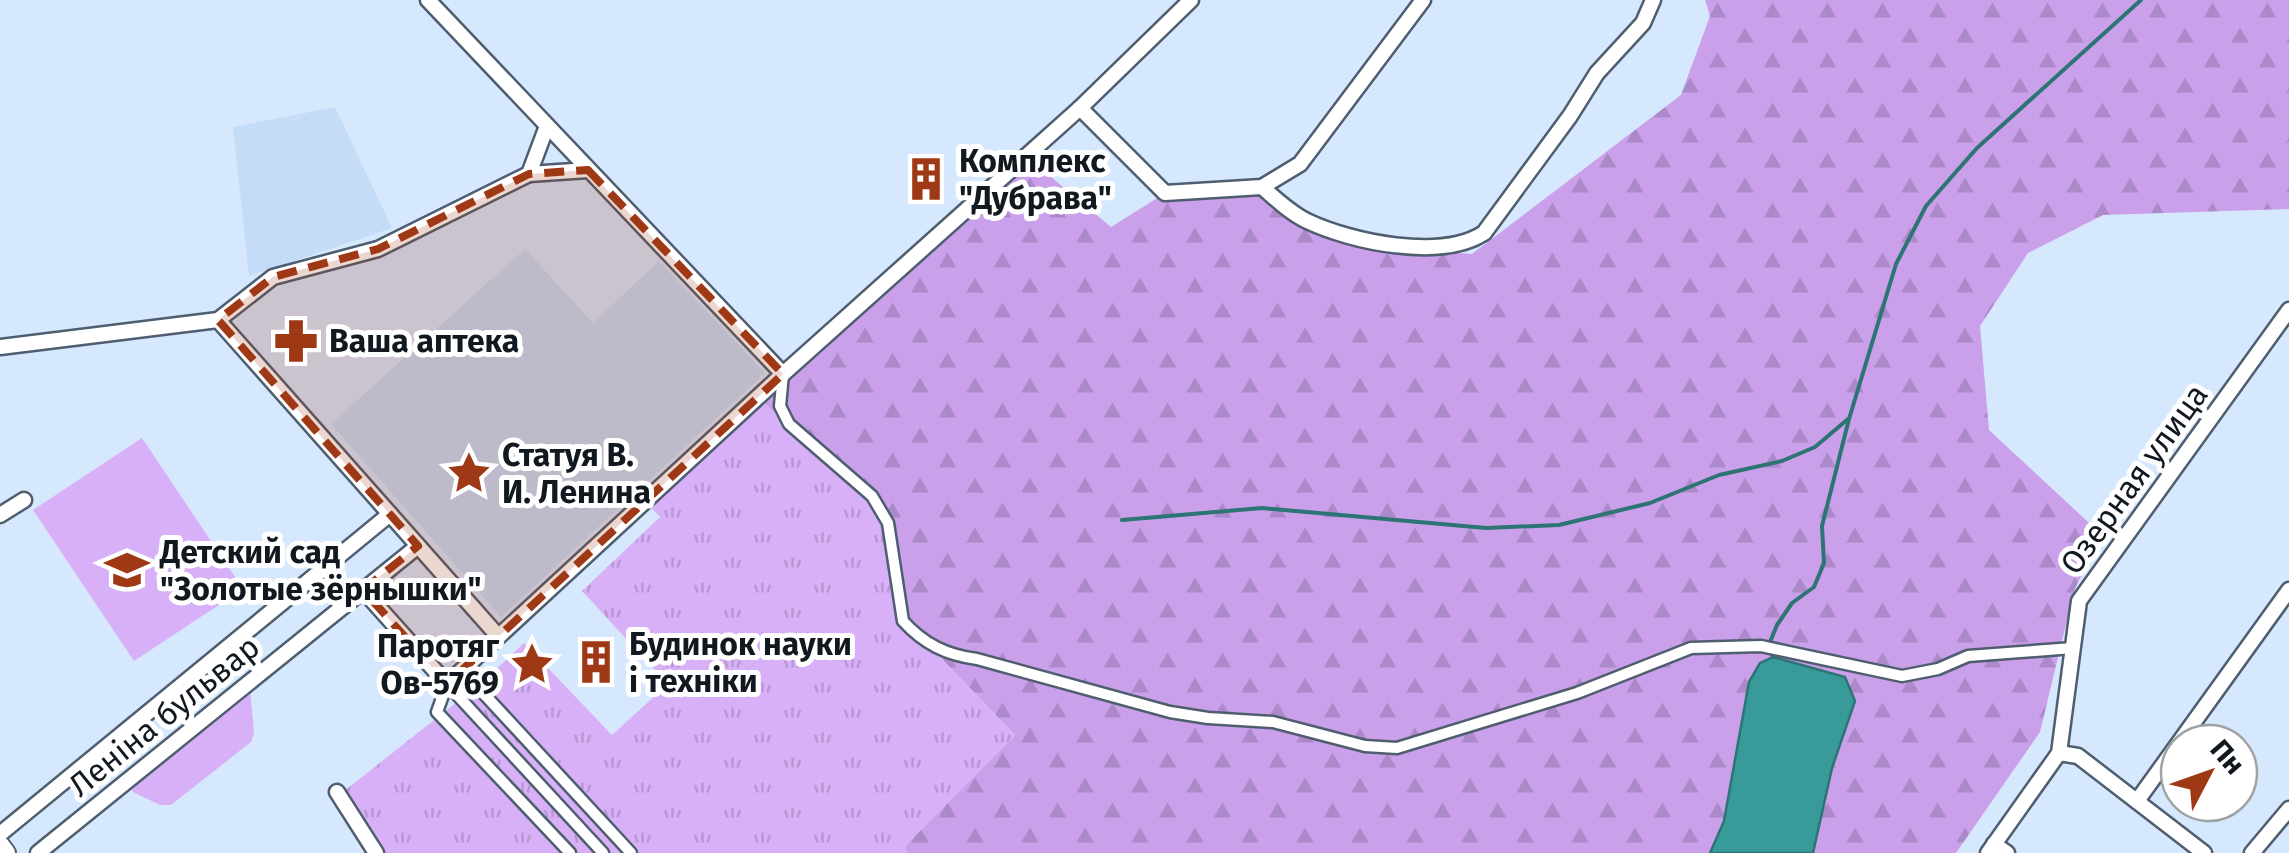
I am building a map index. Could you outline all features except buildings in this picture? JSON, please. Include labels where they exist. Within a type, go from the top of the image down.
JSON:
[{"type":"main road","points":[[0,845],[6,853]]},
{"type":"street","points":[[428,0],[783,374],[780,406],[789,424],[872,496],[888,523],[903,621],[930,645],[953,656],[1170,712],[1273,722],[1366,746],[1397,748],[1577,693],[1690,648],[1762,646],[1902,676],[1968,656],[2073,648]]},
{"type":"street","points":[[570,853],[438,712],[448,684],[783,374],[1080,108],[1191,0]]},
{"type":"street","points":[[1080,108],[1165,194],[1262,187],[1300,164],[1423,0]]},
{"type":"street","points":[[1262,187],[1305,221],[1359,238],[1419,246],[1468,243],[1484,233],[1597,73],[1643,23],[1652,0]]},
{"type":"street","points":[[528,174],[547,126]]},
{"type":"street","points":[[0,347],[218,320],[273,278],[378,250],[528,174],[588,170]]},
{"type":"street","name":"Озерная улица","points":[[1996,850],[2058,753],[2080,601],[2289,310]]},
{"type":"street","points":[[218,320],[498,636]]},
{"type":"street","points":[[0,515],[24,500]]},
{"type":"street","name":"Леніна бульвар","points":[[0,834],[390,514]]},
{"type":"street","name":"Леніна бульвар","points":[[38,853],[418,546]]},
{"type":"street","points":[[363,590],[603,853]]},
{"type":"street","points":[[2138,801],[2289,590]]},
{"type":"street","points":[[448,684],[472,681],[631,853]]},
{"type":"street","points":[[2058,753],[2078,756],[2204,853]]},
{"type":"street","points":[[337,792],[376,853]]},
{"type":"street","points":[[2252,853],[2289,809]]},
{"type":"highlighted area","points":[[588,170],[783,374],[447,684],[363,590],[418,546],[218,320],[273,277],[378,249],[529,174]]},
{"type":"shaded area","points":[[335,107],[392,228],[249,276],[233,127]]},
{"type":"shaded area","points":[[525,249],[593,323],[659,261],[765,373],[501,617],[331,424]]},
{"type":"shaded area","points":[[1773,657],[1845,677],[1855,701],[1832,768],[1813,853],[1710,853],[1724,821],[1749,682],[1760,663]]},
{"type":"green space","points":[[1705,0],[2289,0],[2289,209],[2103,215],[2028,253],[1980,326],[1989,430],[2101,534],[2074,591],[2040,732],[1956,853],[907,853],[905,846],[1015,735],[940,657],[902,624],[854,485],[764,403],[1033,162],[1111,227],[1162,195],[1258,194],[1324,236],[1405,249],[1472,254],[1681,95],[1710,16]]},
{"type":"green space","points":[[764,403],[854,486],[880,517],[902,624],[940,657],[1015,735],[905,846],[907,853],[381,853],[343,792],[486,679],[524,643],[612,735],[668,684],[582,591],[660,517],[650,506]]},
{"type":"green space","points":[[142,438],[243,589],[134,661],[33,510]]},
{"type":"green space","points":[[250,688],[254,733],[251,742],[171,805],[160,805],[133,792],[131,787]]},
{"type":"waterway","points":[[1773,657],[1770,642],[1777,625],[1792,603],[1814,587],[1824,563],[1822,526],[1849,419],[1896,264],[1926,206],[1977,148],[2141,0]]},
{"type":"waterway","points":[[1122,520],[1262,508],[1486,528],[1559,525],[1650,503],[1719,475],[1782,461],[1815,447],[1848,419]]},
{"type":"place","name":"Комплекс \"Дубрава\"","points":[[926,179]]},
{"type":"place","name":"Ваша аптека","points":[[296,341]]},
{"type":"place","name":"Статуя В. И. Ленина","points":[[469,473]]},
{"type":"place","name":"Детский сад \"Золотые зёрнышки\"","points":[[127,570]]},
{"type":"place","name":"Будинок науки і техніки","points":[[596,662]]},
{"type":"place","name":"Паротяг Ов-5769","points":[[532,664]]}]
